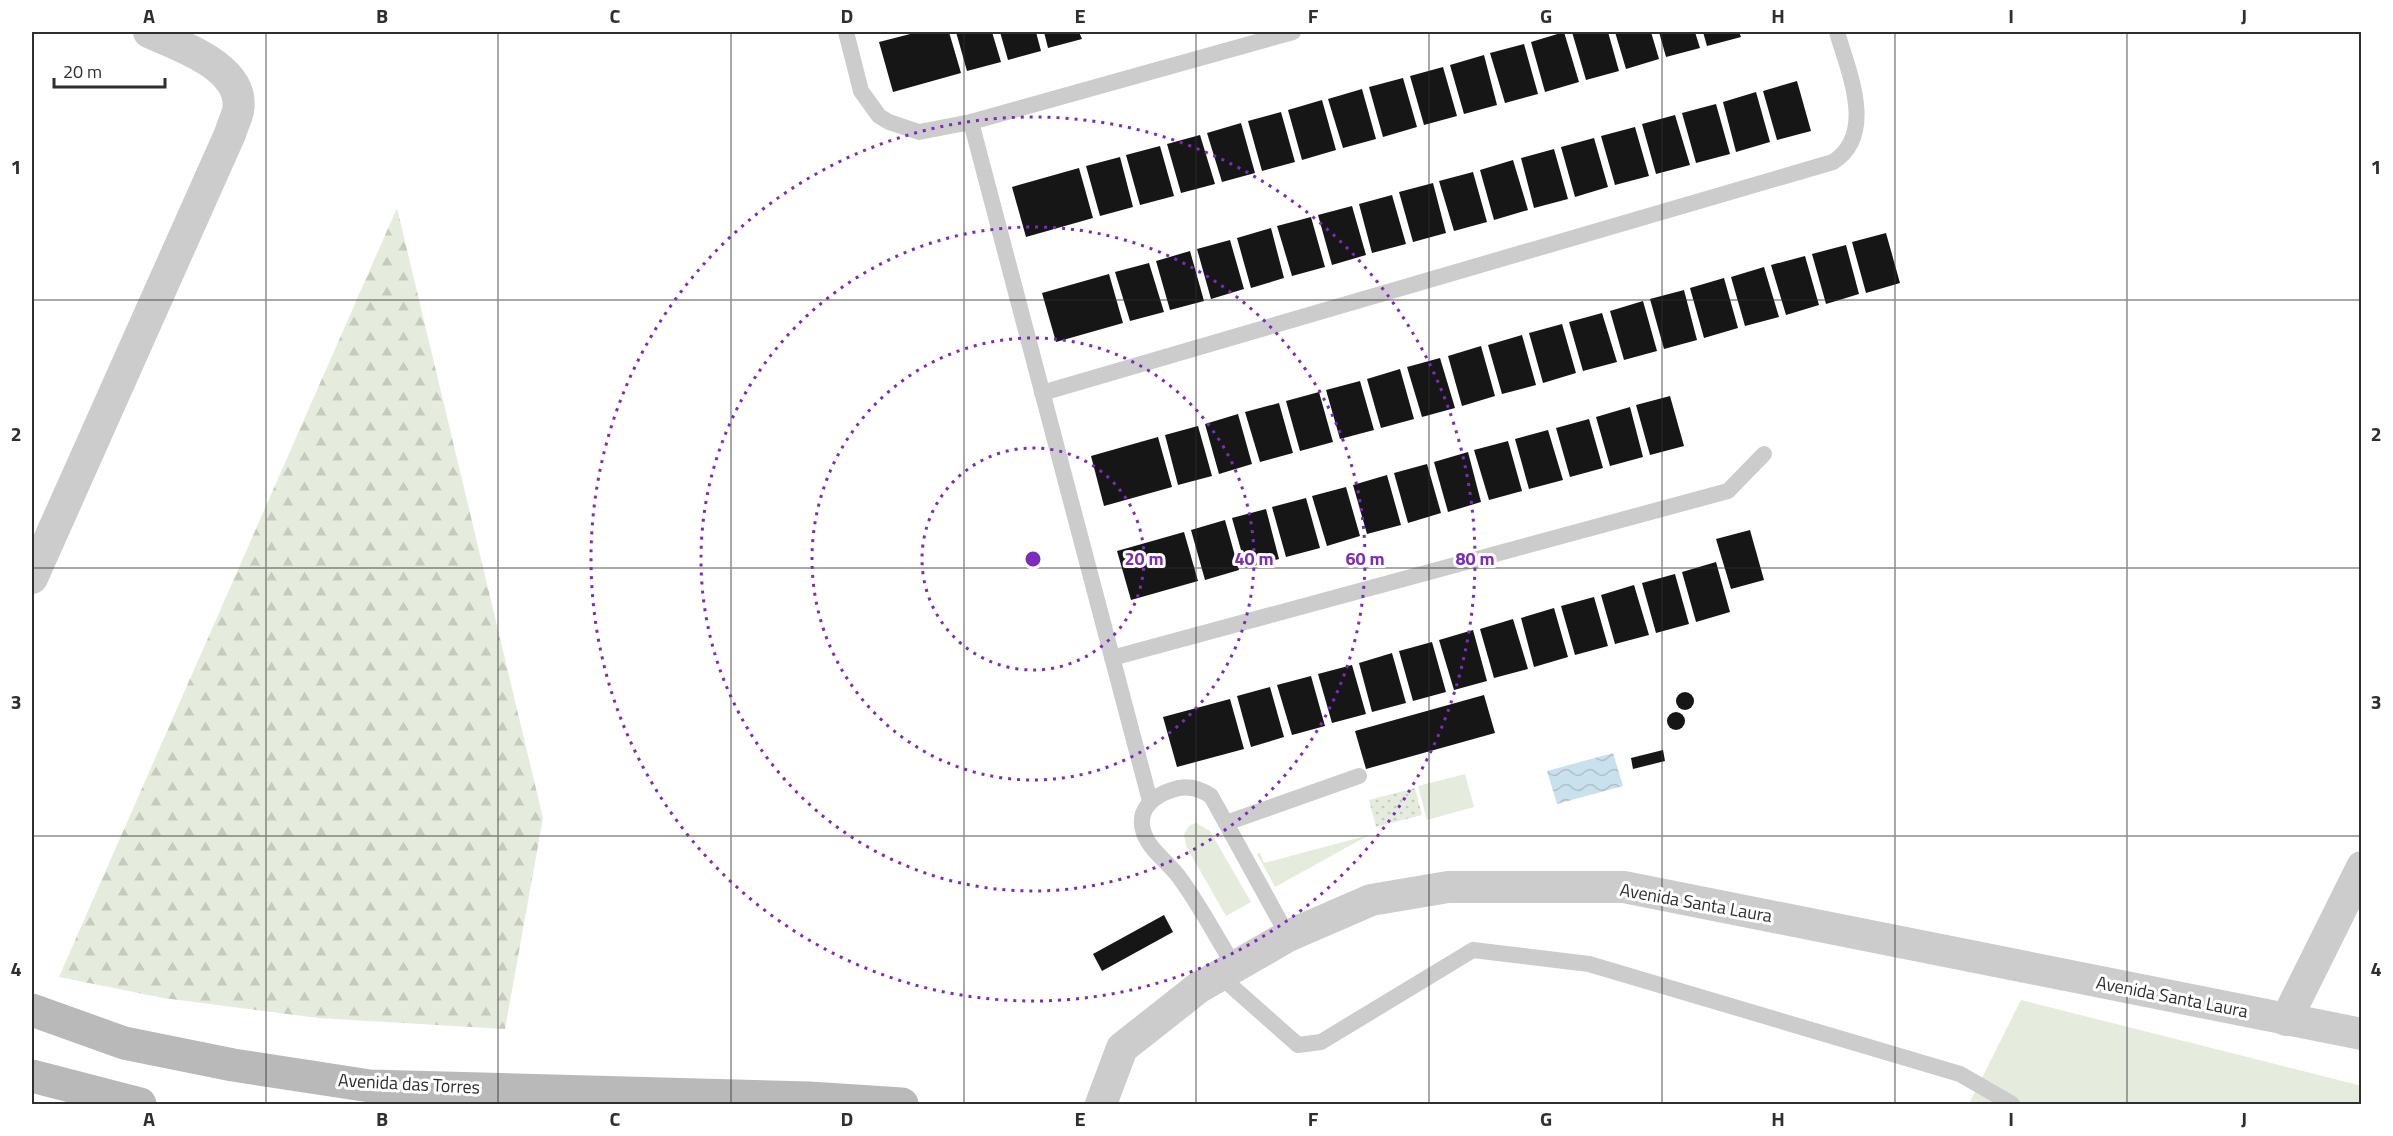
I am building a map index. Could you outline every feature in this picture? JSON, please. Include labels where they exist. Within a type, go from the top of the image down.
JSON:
[{"type":"main road","name":"Avenida das Torres","points":[[32,1010],[124,1043],[233,1065],[370,1086],[809,1098],[903,1104]]},
{"type":"main road","points":[[32,1076],[140,1104]]},
{"type":"street","points":[[32,578],[230,134],[238,110],[235,92],[227,76],[210,60],[149,32]]},
{"type":"street","points":[[2286,1020],[2361,867]]},
{"type":"street","name":"Avenida Santa Laura","points":[[1101,1104],[1122,1048],[1198,988],[1288,936],[1371,900],[1448,887],[1624,887],[2361,1034]]},
{"type":"lane","points":[[846,32],[861,91],[879,116],[907,130],[919,132],[971,122],[1293,32]]},
{"type":"lane","points":[[1042,393],[1833,162],[1848,149],[1856,130],[1857,114],[1853,89],[1837,32]]},
{"type":"lane","points":[[971,122],[1150,801]]},
{"type":"lane","points":[[1112,658],[1728,491],[1764,454]]},
{"type":"lane","points":[[1226,823],[1359,776]]},
{"type":"lane","points":[[1288,936],[1211,796],[1191,788],[1178,788],[1150,801],[1142,821],[1143,831],[1179,877],[1228,971],[1298,1045],[1321,1042],[1473,950],[1589,964],[1960,1074],[2012,1104]]},
{"type":"green space","points":[[397,208],[543,818],[505,1029],[318,1018],[163,998],[59,977]]},
{"type":"green space","points":[[1465,774],[1474,807],[1427,820],[1418,786]]},
{"type":"green space","points":[[1415,788],[1422,815],[1376,827],[1369,800]]},
{"type":"green space","points":[[1196,823],[1210,831],[1251,902],[1226,916],[1186,846],[1184,834],[1190,825]]},
{"type":"green space","points":[[1369,835],[1275,887],[1257,854],[1260,853],[1264,863]]},
{"type":"green space","points":[[2021,1000],[2362,1086],[2361,1104],[1969,1104]]},
{"type":"water","points":[[1613,753],[1623,786],[1557,804],[1547,771]]},
{"type":"building","points":[[918,32],[949,32],[961,73],[893,92],[879,42]]},
{"type":"building","points":[[956,32],[992,32],[1001,62],[967,71]]},
{"type":"building","points":[[1000,32],[1036,32],[1041,51],[1008,60]]},
{"type":"building","points":[[1044,32],[1079,32],[1082,39],[1048,48]]},
{"type":"building","points":[[1564,32],[1579,82],[1545,92],[1531,42]]},
{"type":"building","points":[[1572,32],[1608,32],[1619,71],[1586,80]]},
{"type":"building","points":[[1615,32],[1651,32],[1659,59],[1626,69]]},
{"type":"building","points":[[1659,32],[1695,32],[1700,48],[1666,57]]},
{"type":"building","points":[[1703,32],[1739,32],[1741,37],[1707,46]]},
{"type":"building","points":[[1524,44],[1538,94],[1505,103],[1490,53]]},
{"type":"building","points":[[1484,55],[1497,105],[1464,114],[1450,65]]},
{"type":"building","points":[[1443,67],[1457,116],[1424,125],[1410,76]]},
{"type":"building","points":[[1403,78],[1417,127],[1383,137],[1369,87]]},
{"type":"building","points":[[1797,81],[1811,131],[1777,140],[1763,91]]},
{"type":"building","points":[[1362,89],[1376,139],[1343,148],[1328,99]]},
{"type":"building","points":[[1756,92],[1770,142],[1736,152],[1723,102]]},
{"type":"building","points":[[1322,100],[1336,150],[1302,160],[1288,110]]},
{"type":"building","points":[[1716,104],[1730,154],[1696,163],[1682,113]]},
{"type":"building","points":[[1281,112],[1295,162],[1262,171],[1248,121]]},
{"type":"building","points":[[1675,115],[1690,165],[1656,174],[1642,124]]},
{"type":"building","points":[[1241,123],[1255,173],[1222,182],[1207,133]]},
{"type":"building","points":[[1635,127],[1649,176],[1615,185],[1601,136]]},
{"type":"building","points":[[1200,135],[1215,184],[1181,193],[1167,144]]},
{"type":"building","points":[[1594,138],[1608,187],[1575,197],[1561,147]]},
{"type":"building","points":[[1160,146],[1174,196],[1140,205],[1126,155]]},
{"type":"building","points":[[1554,149],[1568,199],[1534,208],[1521,158]]},
{"type":"building","points":[[1120,157],[1133,207],[1100,216],[1086,166]]},
{"type":"building","points":[[1513,160],[1528,210],[1494,220],[1480,170]]},
{"type":"building","points":[[1079,168],[1093,218],[1026,237],[1012,187]]},
{"type":"building","points":[[1473,172],[1487,222],[1454,231],[1439,181]]},
{"type":"building","points":[[1433,183],[1446,233],[1413,242],[1399,192]]},
{"type":"building","points":[[1392,195],[1406,244],[1372,253],[1359,204]]},
{"type":"building","points":[[1352,206],[1366,255],[1332,265],[1318,215]]},
{"type":"building","points":[[1311,217],[1325,267],[1292,276],[1277,226]]},
{"type":"building","points":[[1271,228],[1284,278],[1251,288],[1237,238]]},
{"type":"building","points":[[1886,233],[1900,283],[1866,293],[1852,242]]},
{"type":"building","points":[[1230,240],[1244,289],[1211,299],[1197,249]]},
{"type":"building","points":[[1846,245],[1859,294],[1826,304],[1812,254]]},
{"type":"building","points":[[1190,251],[1204,301],[1170,310],[1156,261]]},
{"type":"building","points":[[1805,256],[1819,305],[1786,315],[1771,265]]},
{"type":"building","points":[[1149,263],[1164,312],[1130,321],[1115,272]]},
{"type":"building","points":[[1764,267],[1779,317],[1745,326],[1731,277]]},
{"type":"building","points":[[1109,274],[1123,323],[1056,342],[1042,293]]},
{"type":"building","points":[[1724,278],[1738,328],[1704,338],[1690,288]]},
{"type":"building","points":[[1684,290],[1697,340],[1664,349],[1650,299]]},
{"type":"building","points":[[1643,301],[1657,351],[1624,360],[1610,311]]},
{"type":"building","points":[[1602,313],[1617,362],[1583,371],[1569,322]]},
{"type":"building","points":[[1562,324],[1576,373],[1543,383],[1529,333]]},
{"type":"building","points":[[1522,335],[1536,385],[1502,394],[1488,345]]},
{"type":"building","points":[[1481,346],[1495,396],[1462,406],[1448,356]]},
{"type":"building","points":[[1440,358],[1455,408],[1422,417],[1407,367]]},
{"type":"building","points":[[1400,369],[1414,419],[1381,428],[1367,379]]},
{"type":"building","points":[[1360,381],[1374,430],[1340,439],[1326,390]]},
{"type":"building","points":[[1319,392],[1333,442],[1300,451],[1286,401]]},
{"type":"building","points":[[1670,396],[1684,446],[1650,455],[1636,405]]},
{"type":"building","points":[[1279,403],[1293,453],[1260,462],[1245,412]]},
{"type":"building","points":[[1630,407],[1643,457],[1610,466],[1596,417]]},
{"type":"building","points":[[1238,414],[1252,464],[1219,474],[1205,424]]},
{"type":"building","points":[[1589,419],[1603,468],[1570,477],[1556,428]]},
{"type":"building","points":[[1198,426],[1212,476],[1178,485],[1165,435]]},
{"type":"building","points":[[1548,430],[1563,480],[1529,489],[1515,439]]},
{"type":"building","points":[[1158,437],[1172,487],[1104,506],[1091,456]]},
{"type":"building","points":[[1508,441],[1522,491],[1489,500],[1474,450]]},
{"type":"building","points":[[1468,452],[1481,502],[1448,512],[1434,462]]},
{"type":"building","points":[[1427,464],[1441,513],[1408,523],[1394,473]]},
{"type":"building","points":[[1387,475],[1401,525],[1367,534],[1353,485]]},
{"type":"building","points":[[1346,487],[1360,536],[1327,546],[1312,496]]},
{"type":"building","points":[[1306,498],[1320,548],[1286,557],[1272,507]]},
{"type":"building","points":[[1266,509],[1279,559],[1246,568],[1232,518]]},
{"type":"building","points":[[1225,520],[1239,570],[1205,580],[1191,530]]},
{"type":"building","points":[[1750,530],[1764,580],[1731,589],[1716,539]]},
{"type":"building","points":[[1184,532],[1198,581],[1131,600],[1117,551]]},
{"type":"building","points":[[1716,562],[1730,612],[1696,622],[1682,572]]},
{"type":"building","points":[[1675,574],[1689,624],[1656,633],[1642,583]]},
{"type":"building","points":[[1634,585],[1649,635],[1615,644],[1601,595]]},
{"type":"building","points":[[1594,597],[1608,646],[1575,655],[1561,606]]},
{"type":"building","points":[[1554,608],[1568,657],[1534,667],[1521,618]]},
{"type":"building","points":[[1513,619],[1528,669],[1494,678],[1480,629]]},
{"type":"building","points":[[1473,630],[1487,681],[1454,690],[1439,640]]},
{"type":"building","points":[[1432,642],[1446,692],[1413,701],[1399,651]]},
{"type":"building","points":[[1392,653],[1406,703],[1372,712],[1359,663]]},
{"type":"building","points":[[1352,665],[1366,714],[1332,723],[1318,674]]},
{"type":"building","points":[[1311,676],[1325,726],[1292,735],[1277,685]]},
{"type":"building","points":[[1270,687],[1284,737],[1251,747],[1237,696]]},
{"type":"building","points":[[1685,692],[1693,697],[1694,701],[1689,709],[1685,710],[1677,705],[1676,701],[1681,693]]},
{"type":"building","points":[[1484,695],[1495,733],[1366,769],[1355,731]]},
{"type":"building","points":[[1230,699],[1244,749],[1177,767],[1163,717]]},
{"type":"building","points":[[1676,712],[1682,715],[1685,721],[1682,727],[1676,730],[1670,727],[1667,721],[1670,715]]},
{"type":"building","points":[[1663,750],[1665,761],[1633,769],[1631,758]]},
{"type":"building","points":[[1164,915],[1173,932],[1102,971],[1093,954]]}]
